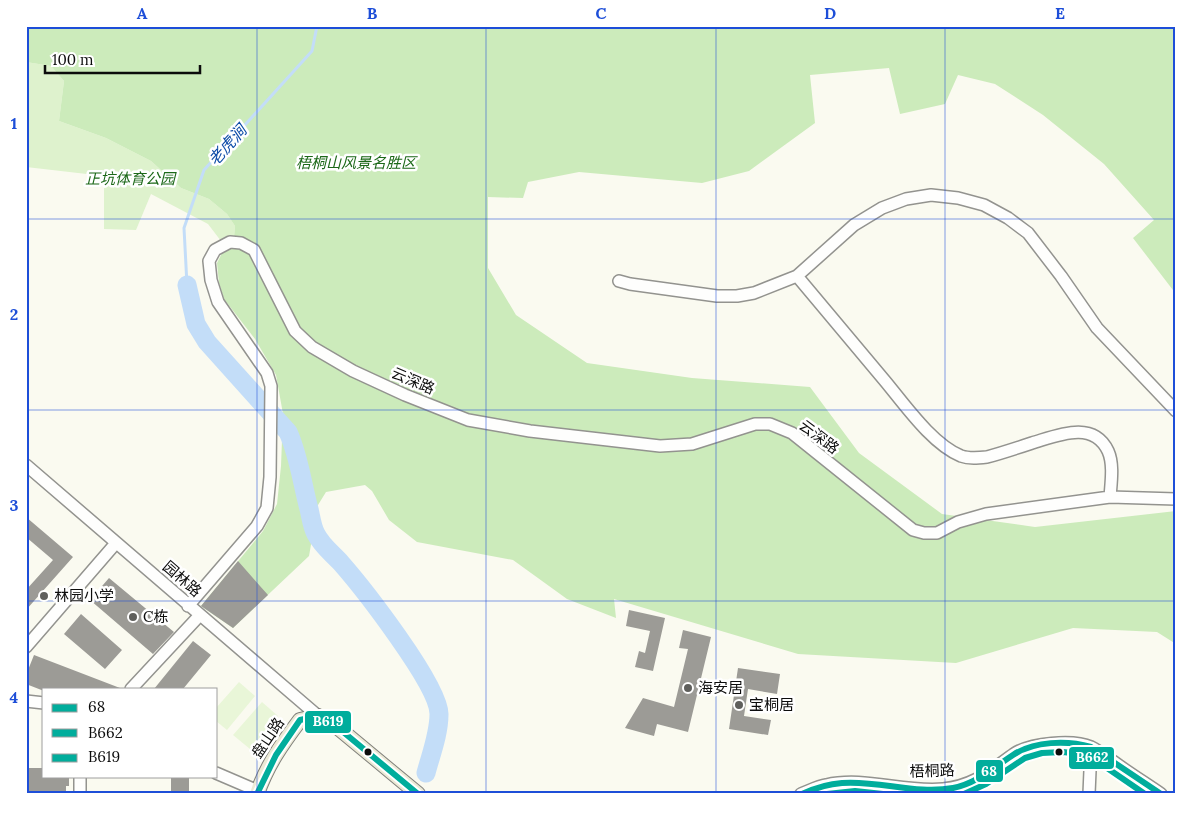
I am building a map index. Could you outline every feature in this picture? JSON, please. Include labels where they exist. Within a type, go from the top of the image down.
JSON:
[{"type":"main road","name":"盘山路","points":[[257,793],[264,772],[275,753],[300,720],[318,716]]},
{"type":"main road","name":"园林路","points":[[318,716],[330,733],[405,794]]},
{"type":"main road","name":"园林路","points":[[318,716],[336,726],[418,794]]},
{"type":"street","points":[[619,281],[717,296],[737,296],[754,293],[797,276],[854,224],[882,208],[906,199],[931,195],[958,198],[984,205],[1008,218],[1028,233],[1097,328],[1176,411]]},
{"type":"street","name":"云深路","points":[[188,606],[257,526],[267,508],[270,477],[271,386],[267,373],[218,302],[211,280],[209,262],[215,250],[230,242],[241,243],[254,250],[295,331],[312,347],[353,370],[405,395],[468,420],[530,431],[660,446],[692,444],[755,424],[770,424],[792,433],[913,530],[924,533],[937,532],[958,522],[986,514],[1110,497],[1176,499]]},
{"type":"street","points":[[797,276],[912,412],[934,437],[949,449],[961,456],[974,459],[987,457],[1064,433],[1079,431],[1093,435],[1103,442],[1109,452],[1111,469],[1110,497]]},
{"type":"street","name":"园林路","points":[[26,465],[318,716]]},
{"type":"street","points":[[26,647],[116,543]]},
{"type":"street","points":[[132,688],[200,616]]},
{"type":"street","points":[[26,701],[42,703]]},
{"type":"street","name":"梧桐路","points":[[801,794],[826,785],[846,782],[921,789],[944,789],[965,785],[981,778],[1016,753],[1030,747],[1048,744],[1071,744],[1091,747],[1161,794]]},
{"type":"street","points":[[1089,794],[1091,747]]},
{"type":"street","points":[[218,774],[257,793]]},
{"type":"street","points":[[80,778],[80,794]]},
{"type":"green space","name":"梧桐山风景名胜区","points":[[26,26],[1176,26],[1176,294],[1133,238],[1154,220],[1104,164],[1043,115],[995,84],[958,75],[945,104],[900,114],[889,68],[810,75],[815,123],[749,171],[702,183],[579,172],[528,182],[523,198],[488,197],[488,268],[516,315],[587,363],[692,378],[810,387],[859,453],[942,514],[1035,527],[1176,511],[1176,644],[1157,632],[1073,628],[956,663],[798,654],[614,599],[616,618],[567,599],[513,560],[417,542],[389,520],[372,491],[365,485],[326,492],[318,505],[309,556],[233,628],[201,606],[263,531],[277,504],[283,414],[276,375],[255,339],[224,299],[219,283],[217,263],[223,251],[234,237],[235,226],[227,214],[209,199],[181,188],[151,161],[106,138],[59,121],[64,81],[51,66],[26,62]]},
{"type":"green space","name":"正坑体育公园","points":[[26,62],[51,66],[64,81],[59,121],[106,138],[151,161],[181,188],[209,199],[227,214],[235,226],[234,237],[221,241],[208,224],[151,194],[136,230],[104,229],[104,176],[26,167]]},
{"type":"green space","points":[[239,682],[255,696],[227,730],[218,723],[218,706]]},
{"type":"green space","points":[[262,702],[278,716],[250,749],[233,735]]},
{"type":"building","points":[[26,517],[73,557],[26,610],[26,590],[53,560],[26,537]]},
{"type":"building","points":[[238,561],[268,595],[233,628],[201,606]]},
{"type":"building","name":"C栋","points":[[109,578],[174,632],[153,654],[90,600]]},
{"type":"building","points":[[629,610],[665,618],[653,671],[635,667],[639,651],[645,653],[650,631],[626,626]]},
{"type":"building","points":[[81,614],[122,650],[105,669],[64,634]]},
{"type":"building","name":"海安居","points":[[683,630],[711,637],[688,732],[657,724],[654,736],[625,728],[643,698],[674,707],[688,649],[679,648]]},
{"type":"building","points":[[193,641],[211,655],[184,688],[155,688]]},
{"type":"building","points":[[34,655],[120,688],[42,688],[42,690],[26,684],[26,675]]},
{"type":"building","name":"宝桐居","points":[[738,668],[780,674],[777,694],[748,689],[744,716],[771,720],[768,735],[729,729]]},
{"type":"building","points":[[26,768],[42,768],[42,778],[69,778],[66,794],[26,794]]},
{"type":"building","points":[[171,778],[189,778],[189,794],[171,794]]},
{"type":"waterway","name":"老虎涧","points":[[187,285],[184,228],[204,170],[312,51],[317,26]]},
{"type":"waterway","points":[[187,285],[196,324],[207,342],[288,432],[298,460],[313,525],[318,538],[351,575],[398,637],[414,660],[436,700],[439,721],[426,773]]},
{"type":"transit line","name":"B619","points":[[257,794],[276,755],[300,720],[318,716],[336,726],[418,794]]},
{"type":"transit line","name":"68","points":[[802,794],[831,784],[842,783],[925,790],[953,788],[970,783],[1021,750],[1051,743],[1072,743],[1091,747],[1161,794]]},
{"type":"transit line","name":"B662","points":[[964,794],[986,784],[1025,758],[1042,753],[1063,752],[1088,755],[1145,794]]},
{"type":"transit line","name":"B662","points":[[827,794],[855,791],[883,794]]},
{"type":"place","name":"林园小学","points":[[44,596]]},
{"type":"place","name":"C栋","points":[[133,617]]},
{"type":"place","name":"海安居","points":[[688,688]]},
{"type":"place","name":"宝桐居","points":[[739,705]]}]
